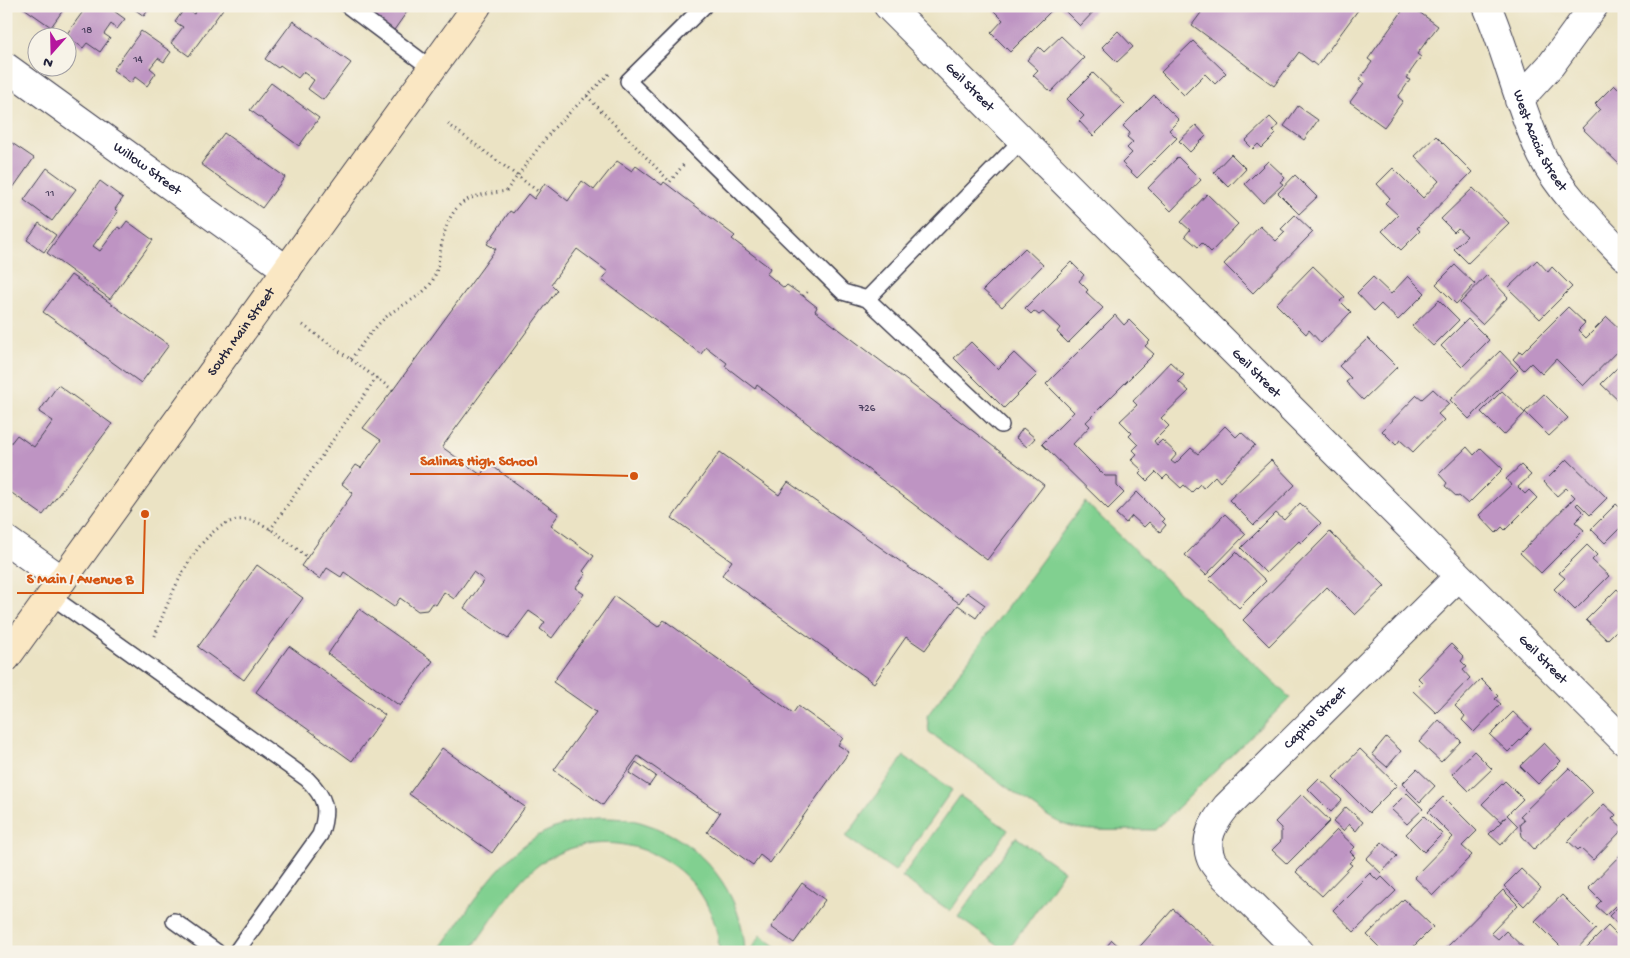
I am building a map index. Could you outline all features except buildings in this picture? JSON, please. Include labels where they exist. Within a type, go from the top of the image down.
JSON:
[{"type":"main road","name":"South Main Street","points":[[9,649],[57,588],[477,6]]},
{"type":"street","name":"Geil Street","points":[[888,6],[1624,741]]},
{"type":"street","name":"West Acacia Street","points":[[1487,6],[1500,36],[1519,100],[1543,157],[1565,190],[1586,216],[1624,256]]},
{"type":"street","points":[[1519,100],[1551,65],[1594,6]]},
{"type":"street","name":"Willow Street","points":[[6,67],[287,270]]},
{"type":"street","points":[[6,540],[57,588]]},
{"type":"street","name":"Capitol Street","points":[[1300,952],[1221,873],[1211,859],[1209,832],[1216,820],[1458,577]]},
{"type":"lane","points":[[348,6],[432,68]]},
{"type":"lane","points":[[704,6],[628,81],[843,292],[867,299],[1001,425]]},
{"type":"lane","points":[[867,299],[1022,140]]},
{"type":"lane","points":[[57,588],[307,779],[320,791],[325,815],[320,835],[236,952]]},
{"type":"lane","points":[[174,921],[217,952]]},
{"type":"path","points":[[351,359],[389,314],[426,290],[432,282],[436,273],[444,232],[460,205],[468,199],[477,196],[506,191],[552,130],[614,68]]},
{"type":"path","points":[[587,96],[670,182],[684,164],[691,170]]},
{"type":"path","points":[[448,124],[539,192]]},
{"type":"path","points":[[803,296],[811,290],[804,283]]},
{"type":"path","points":[[303,325],[393,390]]},
{"type":"path","points":[[270,530],[377,378]]},
{"type":"path","points":[[155,636],[177,583],[191,559],[208,537],[220,526],[240,520],[250,520],[270,530],[307,557]]},
{"type":"green space","points":[[1085,502],[1290,698],[1155,830],[1091,830],[1062,824],[1046,815],[929,732],[927,716]]},
{"type":"green space","points":[[904,756],[952,790],[895,871],[846,837]]},
{"type":"green space","points":[[960,796],[1008,830],[950,911],[902,877]]},
{"type":"green space","points":[[597,818],[628,819],[646,824],[666,832],[701,856],[727,890],[736,909],[742,930],[745,952],[719,952],[715,925],[705,901],[691,882],[674,866],[654,855],[633,847],[611,844],[588,845],[565,850],[544,861],[523,879],[503,903],[469,952],[438,952],[488,882],[518,850],[534,838],[552,829],[574,822]]},
{"type":"green space","points":[[1016,837],[1064,871],[1007,952],[958,917]]},
{"type":"green space","points":[[761,935],[783,952],[749,952]]},
{"type":"place","name":"Salinas High School","points":[[634,476]]},
{"type":"place","name":"S Main / Avenue B","points":[[145,514]]}]
